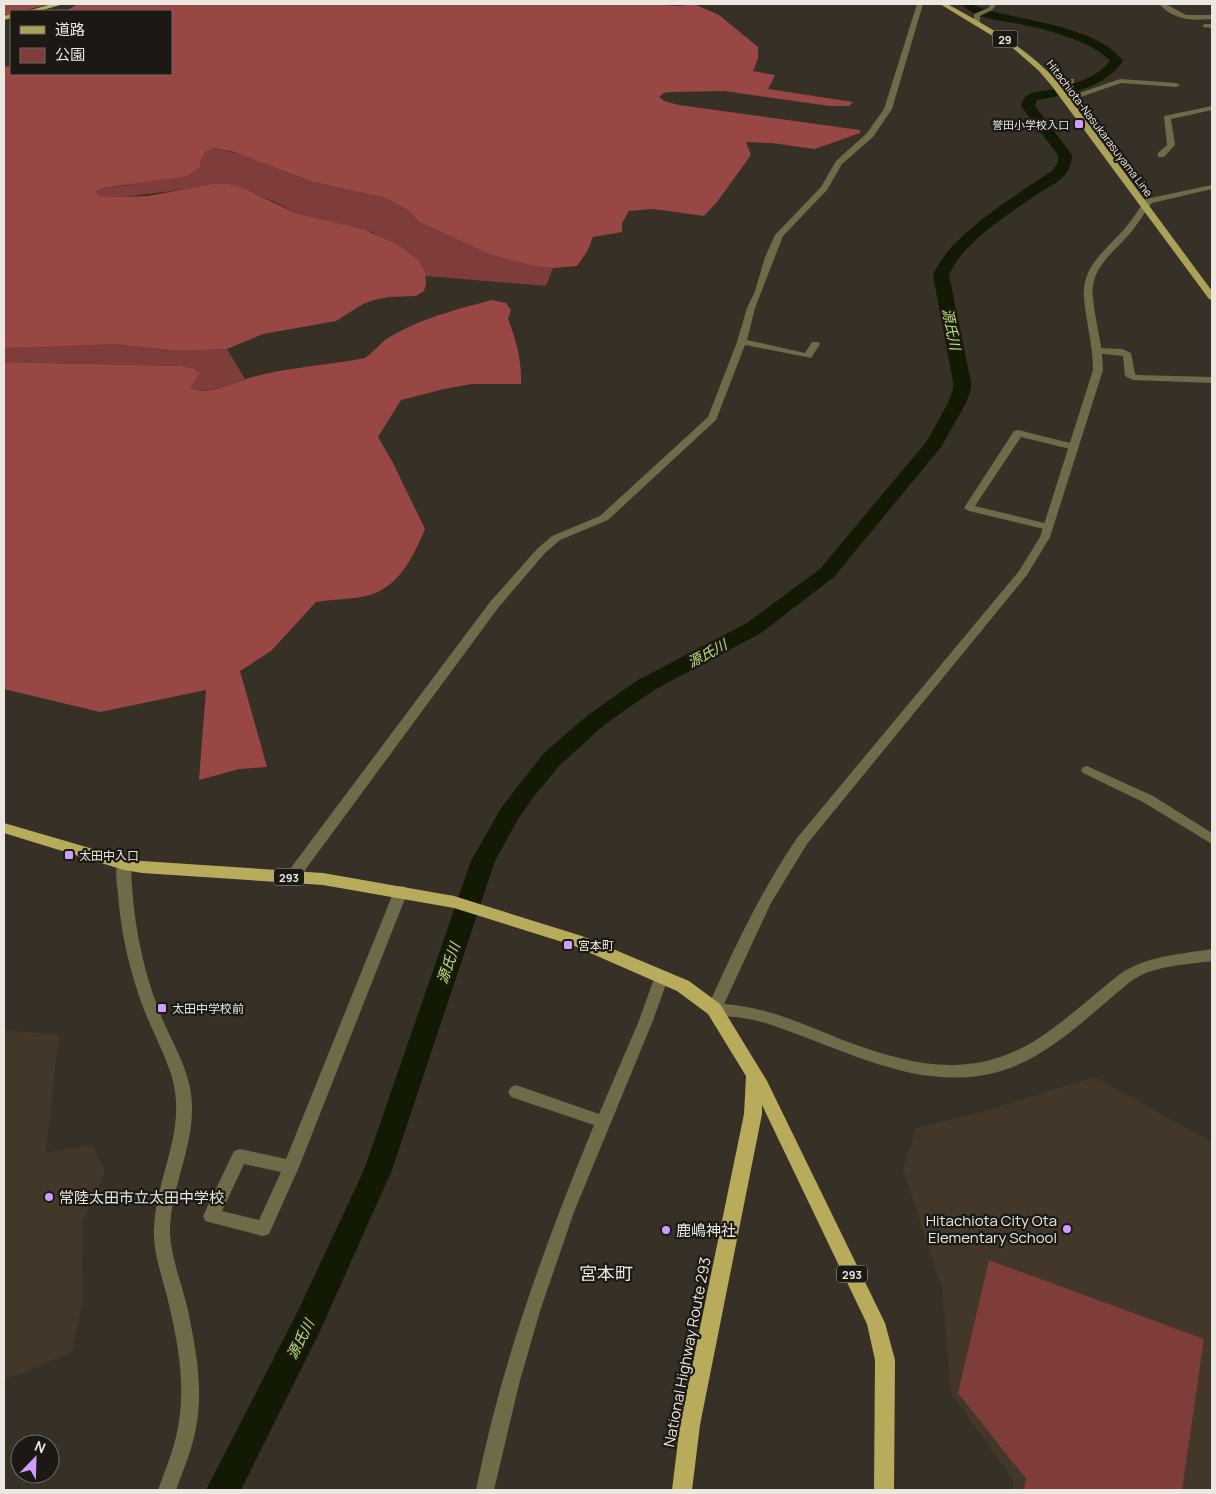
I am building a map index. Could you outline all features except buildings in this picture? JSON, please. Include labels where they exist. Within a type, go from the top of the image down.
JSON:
[{"type":"highway","points":[[35,10],[60,4]]},
{"type":"highway","name":"293","points":[[4,828],[124,864],[184,871],[348,882],[454,902],[577,940],[662,976],[698,996],[714,1009],[754,1073],[876,1323],[885,1360],[884,1490]]},
{"type":"highway","name":"National Highway Route 293","points":[[682,1490],[690,1425],[754,1114],[754,1073]]},
{"type":"main road","name":"Hitachiota-Nasukarasuyama Line","points":[[942,4],[976,18],[1027,54],[1056,85],[1212,296]]},
{"type":"street","points":[[292,877],[494,605],[541,550],[556,538],[604,518],[713,418],[715,408],[742,342],[751,308],[760,291],[769,257],[779,235],[824,188],[839,163],[870,135],[888,109],[920,4]]},
{"type":"street","points":[[1162,4],[1179,16],[1192,19],[1212,17]]},
{"type":"street","points":[[976,18],[992,6]]},
{"type":"street","points":[[1056,85],[1070,81]]},
{"type":"street","points":[[1066,98],[1120,81],[1176,85]]},
{"type":"street","points":[[1161,155],[1171,145],[1167,118],[1212,108]]},
{"type":"street","points":[[1212,187],[1153,200],[1145,204],[1128,230],[1098,261],[1090,278],[1088,296],[1098,350],[1098,370],[1045,537],[1023,573],[802,841],[785,865],[765,900],[714,1009],[758,1015],[890,1062],[921,1069],[950,1072],[979,1070],[1002,1064],[1048,1042],[1129,976],[1168,962],[1212,955]]},
{"type":"street","points":[[742,342],[808,356],[815,344]]},
{"type":"street","points":[[1098,350],[1122,352],[1128,355],[1130,376],[1136,378],[1212,380]]},
{"type":"street","points":[[1048,527],[969,508],[1018,433],[1074,448]]},
{"type":"street","points":[[1087,770],[1148,799],[1212,839]]},
{"type":"street","points":[[124,864],[126,908],[131,941],[144,989],[159,1028],[179,1070],[185,1104],[186,1122],[182,1147],[163,1210],[162,1235],[188,1349],[191,1386],[188,1422],[167,1490]]},
{"type":"street","points":[[291,1167],[240,1156],[212,1216],[263,1229],[291,1167],[401,892]]},
{"type":"street","points":[[485,1490],[510,1384],[531,1311],[566,1212],[645,1023],[662,976]]},
{"type":"street","points":[[516,1092],[604,1122]]},
{"type":"street","points":[[754,1114],[760,1112],[774,1113]]},
{"type":"shaded area","points":[[4,4],[50,4],[26,10],[10,10],[10,14],[4,15]]},
{"type":"shaded area","points":[[78,4],[651,4],[679,6],[694,4],[719,15],[758,47],[758,58],[753,71],[775,75],[768,89],[853,102],[849,106],[830,106],[724,91],[664,93],[659,97],[664,101],[679,105],[860,130],[860,133],[815,149],[771,143],[746,142],[751,155],[717,202],[704,216],[653,209],[629,211],[622,223],[622,232],[593,237],[587,252],[577,266],[553,268],[533,266],[491,255],[419,222],[409,211],[386,198],[313,182],[234,152],[214,148],[205,152],[200,162],[200,167],[187,176],[103,188],[95,192],[100,196],[123,197],[148,196],[214,184],[229,184],[240,187],[298,214],[363,229],[398,245],[418,260],[425,272],[426,284],[424,291],[416,296],[389,297],[374,300],[363,304],[336,321],[263,334],[227,349],[179,351],[114,344],[4,348],[4,67],[10,66],[10,75],[172,75],[172,10],[68,10]]},
{"type":"shaded area","points":[[492,300],[506,303],[511,310],[508,319],[518,350],[521,384],[472,384],[401,400],[378,437],[393,463],[425,529],[405,568],[390,585],[381,591],[357,598],[316,602],[271,651],[240,671],[267,767],[239,769],[199,780],[206,690],[100,712],[4,689],[4,362],[180,366],[192,368],[200,373],[190,388],[204,391],[225,387],[260,375],[365,358],[382,342],[412,325]]},
{"type":"shaded area","name":"常陸太田市立太田中学校","points":[[4,1030],[59,1035],[46,1152],[92,1145],[105,1171],[82,1223],[83,1300],[72,1352],[4,1379]]},
{"type":"shaded area","name":"Hitachiota City Ota Elementary School","points":[[1094,1077],[1212,1142],[1212,1490],[1012,1490],[1013,1480],[951,1393],[942,1289],[903,1169],[916,1128],[982,1112]]},
{"type":"green space","points":[[214,148],[243,155],[313,182],[386,198],[409,211],[419,222],[491,255],[533,266],[553,268],[546,286],[425,276],[425,272],[372,232],[298,214],[275,202],[229,184],[123,197],[100,196],[94,192],[103,188],[128,185],[200,162],[205,152]]},
{"type":"green space","points":[[114,344],[179,351],[227,349],[245,379],[218,389],[204,391],[190,388],[192,368],[180,366],[4,362],[4,348]]},
{"type":"green space","points":[[989,1260],[1204,1339],[1182,1490],[1024,1490],[1026,1479],[958,1393]]},
{"type":"waterway","name":"源氏川","points":[[223,1490],[309,1321],[378,1170],[483,861],[509,814],[552,759],[596,720],[646,685],[754,628],[827,573],[935,443],[957,403],[962,389],[962,382],[941,275],[945,264],[973,236],[1059,173],[1065,162],[1065,155],[1028,106],[1033,97],[1067,90],[1090,82],[1101,76],[1117,61],[1111,54],[1100,47],[1072,35],[1029,22],[985,14],[968,4]]},
{"type":"place","name":"誉田小学校入口","points":[[1079,124]]},
{"type":"place","name":"太田中入口","points":[[69,855]]},
{"type":"place","name":"宮本町","points":[[568,945]]},
{"type":"place","name":"太田中学校前","points":[[162,1008]]},
{"type":"place","name":"常陸太田市立太田中学校","points":[[49,1197]]},
{"type":"place","name":"Hitachiota City Ota Elementary School","points":[[1067,1229]]},
{"type":"place","name":"鹿嶋神社","points":[[666,1230]]},
{"type":"district","name":"宮本町","points":[[606,1273]]}]
